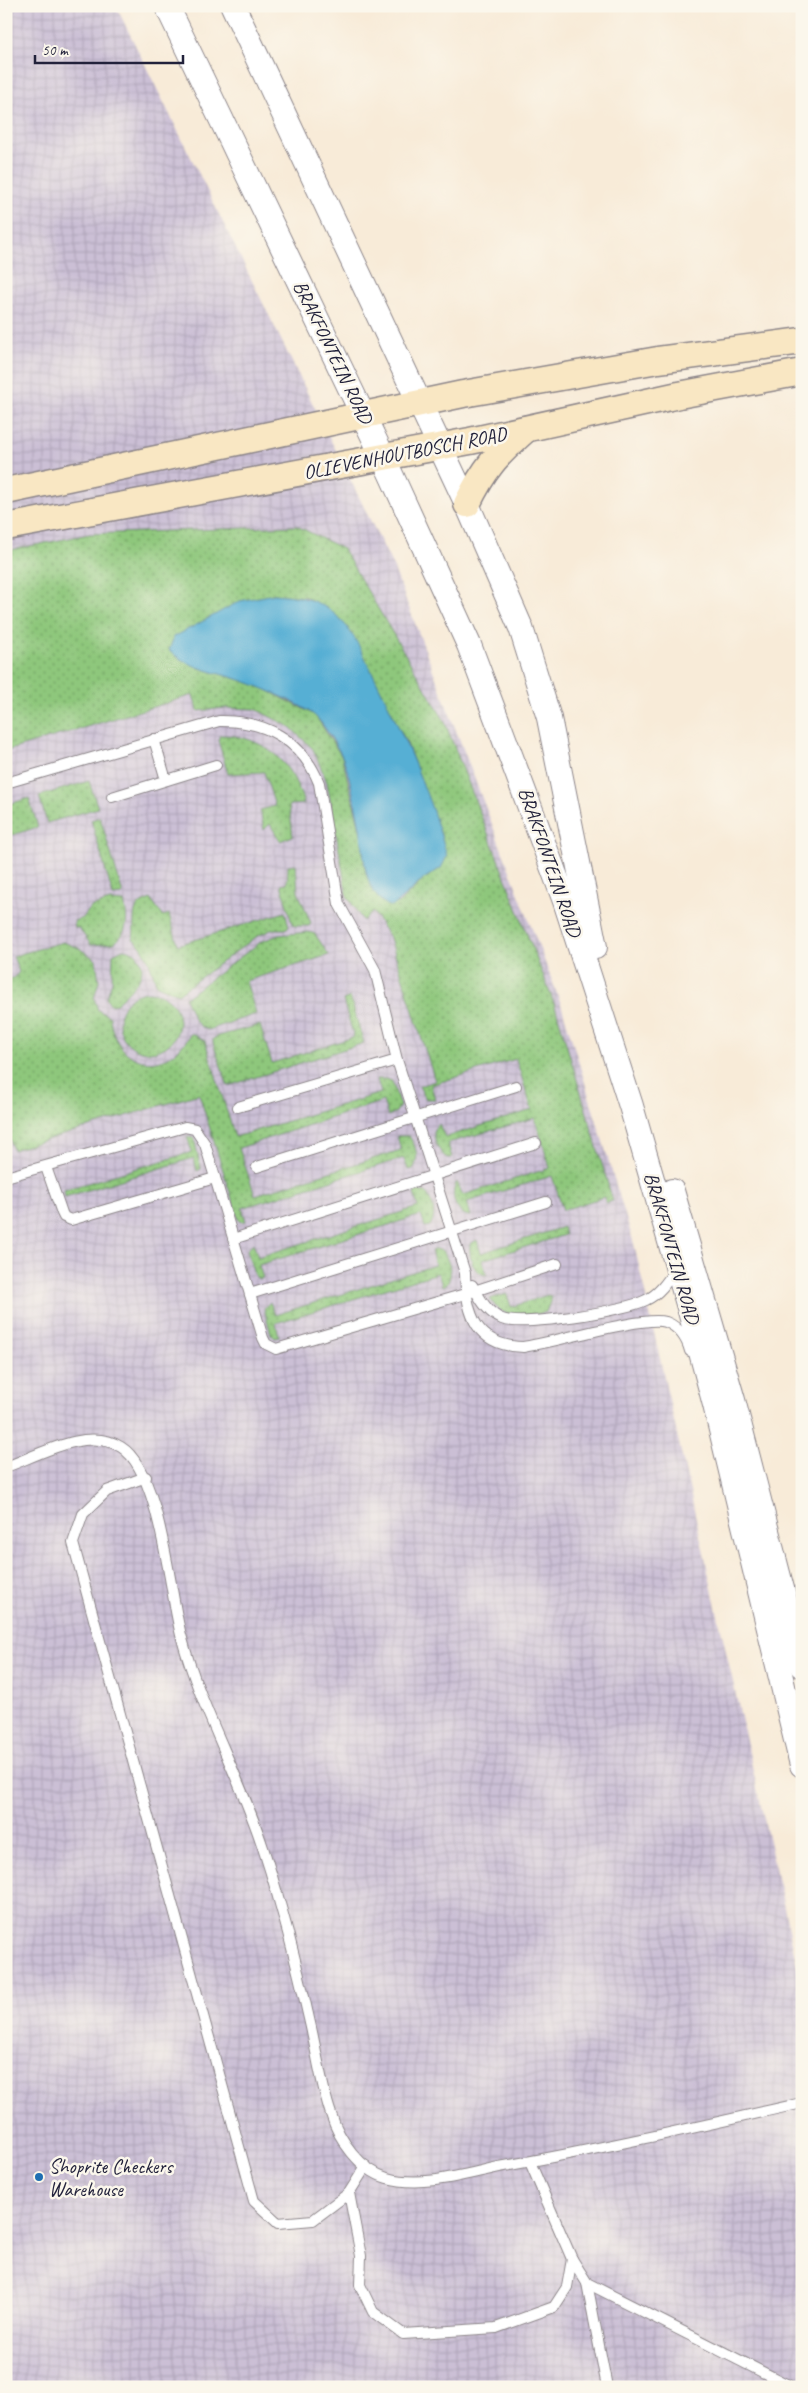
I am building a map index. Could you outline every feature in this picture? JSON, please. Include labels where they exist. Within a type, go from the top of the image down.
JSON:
[{"type":"main road","points":[[6,491],[420,403],[585,371],[802,342]]},
{"type":"main road","name":"OLIEVENHOUTBOSCH ROAD","points":[[6,527],[441,446],[679,395],[802,372]]},
{"type":"main road","points":[[468,504],[480,476],[488,465],[527,428]]},
{"type":"street","name":"BRAKFONTEIN ROAD","points":[[167,6],[383,457],[469,645],[548,854],[630,1106],[678,1267],[716,1405],[802,1765]]},
{"type":"street","name":"BRAKFONTEIN ROAD","points":[[233,6],[441,446],[513,606],[540,686],[560,770],[585,905],[600,966],[697,1271],[802,1666]]},
{"type":"lane","points":[[6,782],[212,722],[238,721],[275,732],[292,744],[304,757],[315,774],[322,797],[339,904],[375,970],[397,1060],[465,1273],[474,1321],[483,1334],[491,1340],[510,1347],[540,1344],[635,1323],[666,1322],[682,1334],[689,1347],[700,1378],[716,1405]]},
{"type":"lane","points":[[154,739],[166,780]]},
{"type":"lane","points":[[112,797],[216,764]]},
{"type":"lane","points":[[238,1107],[397,1060]]},
{"type":"lane","points":[[257,1167],[415,1116],[516,1086]]},
{"type":"lane","points":[[6,1177],[190,1127],[195,1129],[202,1136],[263,1338],[276,1350],[558,1264]]},
{"type":"lane","points":[[233,1239],[536,1143]]},
{"type":"lane","points":[[46,1167],[62,1213],[64,1217],[71,1220],[215,1178]]},
{"type":"lane","points":[[250,1294],[453,1233],[546,1202]]},
{"type":"lane","points":[[470,1292],[502,1319],[524,1322],[637,1304],[657,1293],[678,1267]]},
{"type":"lane","points":[[6,1468],[65,1444],[88,1439],[109,1440],[125,1449],[136,1460],[146,1477],[181,1636],[203,1703],[264,1848],[289,1928],[331,2115],[346,2146],[366,2166],[385,2178],[408,2181],[435,2179],[530,2162],[802,2103]]},
{"type":"lane","points":[[146,1477],[107,1491],[83,1514],[73,1543],[254,2201],[278,2223],[313,2220],[349,2193],[366,2166]]},
{"type":"lane","points":[[530,2162],[572,2259],[587,2283],[607,2387]]},
{"type":"lane","points":[[349,2193],[361,2256],[360,2285],[373,2312],[403,2334],[496,2328],[554,2307],[567,2286],[572,2259]]},
{"type":"lane","points":[[587,2283],[792,2387]]},
{"type":"shaded area","points":[[6,6],[116,6],[393,566],[561,1004],[634,1244],[802,1987],[802,2387],[6,2387]]},
{"type":"green space","points":[[297,526],[343,549],[444,720],[555,1006],[613,1201],[606,1203],[604,1197],[563,1210],[552,1176],[467,1202],[471,1216],[465,1215],[457,1208],[454,1192],[457,1182],[463,1195],[550,1168],[535,1118],[448,1143],[452,1158],[444,1156],[436,1142],[434,1129],[439,1124],[445,1137],[532,1110],[516,1059],[431,1085],[435,1099],[426,1099],[419,1086],[435,1081],[390,938],[373,912],[363,921],[347,896],[327,782],[313,749],[290,727],[255,709],[225,708],[198,711],[193,695],[6,751],[6,551],[89,534]],"holes":[[[274,594],[306,597],[332,612],[406,741],[441,835],[441,868],[425,878],[398,904],[366,875],[361,833],[342,757],[315,715],[255,684],[199,668]]]},
{"type":"green space","points":[[220,735],[236,736],[250,740],[263,746],[284,764],[299,789],[304,804],[289,805],[293,836],[280,841],[270,824],[264,830],[260,810],[275,806],[264,772],[228,774],[218,740]]},
{"type":"green space","points":[[89,781],[98,808],[47,823],[39,796]]},
{"type":"green space","points":[[29,798],[38,827],[6,837],[6,805]]},
{"type":"green space","points":[[100,817],[122,895],[113,896],[91,820]]},
{"type":"green space","points":[[296,864],[298,892],[311,923],[309,926],[295,926],[292,924],[281,884],[287,883],[288,865]]},
{"type":"green space","points":[[151,899],[163,916],[169,914],[178,945],[285,912],[289,926],[286,929],[273,929],[256,937],[178,994],[157,985],[142,948],[133,939],[136,909],[139,905]]},
{"type":"green space","points":[[110,901],[124,902],[127,920],[125,930],[114,943],[91,945],[79,928],[75,928],[74,921],[83,918],[91,907]]},
{"type":"green space","points":[[309,932],[315,934],[329,955],[246,981],[256,1014],[208,1030],[196,1021],[185,998],[262,941],[279,935]]},
{"type":"green space","points":[[63,942],[79,948],[96,960],[99,981],[94,998],[98,1010],[110,1017],[114,1034],[121,1047],[131,1056],[143,1061],[156,1061],[169,1057],[181,1047],[191,1033],[205,1041],[235,1137],[381,1093],[377,1079],[392,1081],[400,1106],[396,1112],[388,1116],[383,1101],[239,1148],[255,1195],[401,1150],[397,1136],[409,1136],[414,1144],[417,1156],[413,1169],[408,1170],[404,1158],[242,1208],[246,1221],[241,1222],[238,1218],[199,1094],[13,1150],[6,1128],[6,979],[14,978],[19,972],[13,956]]},
{"type":"green space","points":[[123,949],[132,951],[138,956],[142,968],[141,974],[135,985],[117,1004],[111,1005],[106,998],[112,982],[113,954]]},
{"type":"green space","points":[[149,992],[165,997],[170,1001],[174,1006],[179,1022],[174,1038],[170,1043],[165,1047],[149,1052],[133,1047],[128,1043],[124,1038],[119,1022],[124,1006],[128,1001],[133,997]]},
{"type":"green space","points":[[350,997],[364,1043],[228,1086],[213,1039],[260,1025],[272,1063],[354,1037],[343,1000]]},
{"type":"green space","points":[[187,1137],[194,1138],[201,1169],[197,1171],[194,1158],[65,1197],[64,1190],[192,1152]]},
{"type":"green space","points":[[419,1191],[426,1192],[431,1200],[434,1213],[430,1226],[425,1227],[421,1215],[259,1265],[263,1278],[258,1279],[254,1275],[247,1250],[253,1243],[258,1257],[418,1207],[414,1193]]},
{"type":"green space","points":[[563,1227],[565,1235],[482,1260],[487,1275],[482,1274],[472,1264],[470,1244],[477,1240],[481,1253]]},
{"type":"green space","points":[[436,1249],[443,1251],[449,1263],[450,1276],[447,1284],[442,1286],[438,1273],[276,1323],[279,1337],[275,1338],[271,1334],[264,1308],[270,1302],[275,1315],[435,1265],[431,1251]]},
{"type":"green space","points":[[507,1294],[511,1307],[548,1295],[552,1297],[546,1312],[515,1316],[502,1311],[490,1299]]},
{"type":"water","points":[[274,594],[297,597],[317,603],[331,611],[346,625],[387,702],[425,789],[447,856],[441,868],[425,878],[392,907],[375,894],[367,876],[356,805],[345,763],[325,728],[317,718],[297,704],[274,693],[198,667],[176,656],[169,650],[174,637],[240,601]]},
{"type":"place","name":"Shoprite Checkers Warehouse","points":[[39,2177]]}]
